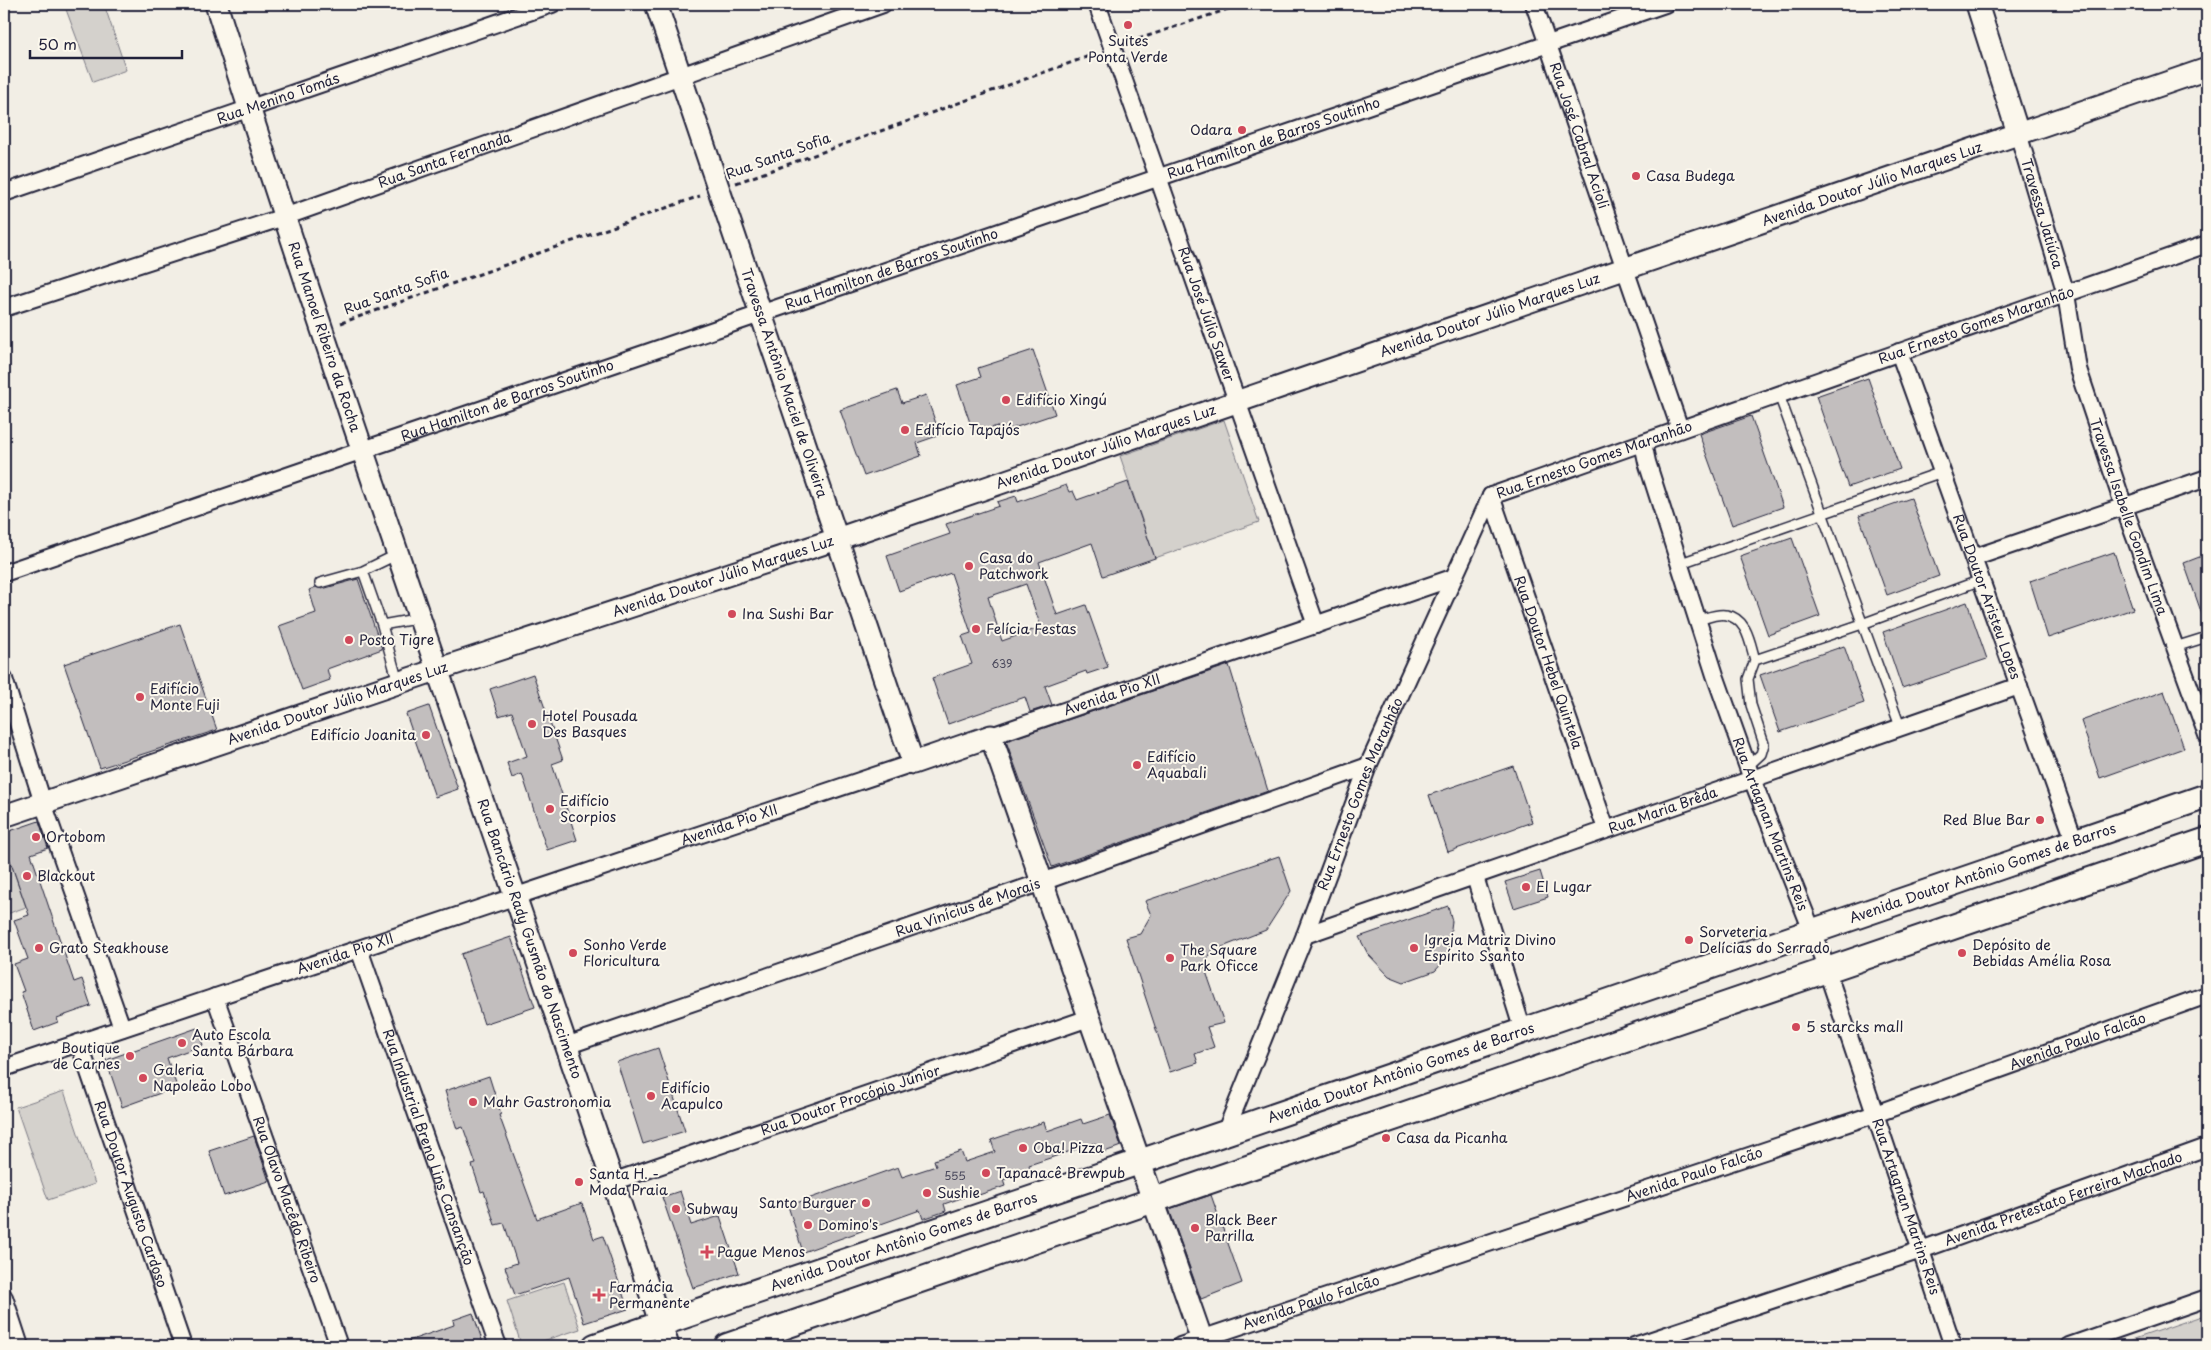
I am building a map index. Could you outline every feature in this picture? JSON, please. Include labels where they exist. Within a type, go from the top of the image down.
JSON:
[{"type":"main road","name":"Avenida Doutor Antônio Gomes de Barros","points":[[595,1346],[1225,1133],[2207,796]]},
{"type":"main road","points":[[726,1346],[2207,840]]},
{"type":"street","name":"Rua Manoel Ribeiro da Rocha","points":[[216,4],[361,450],[438,669]]},
{"type":"street","name":"Rua Menino Tomás","points":[[4,193],[552,4]]},
{"type":"street","name":"Travessa Antônio Maciel de Oliveira","points":[[656,4],[913,763]]},
{"type":"street","name":"Rua Santa Fernanda","points":[[4,308],[284,217],[883,4]]},
{"type":"street","name":"Rua José Júlio Sawer","points":[[1097,4],[1316,625]]},
{"type":"street","name":"Rua José Cabral Acioli","points":[[1534,4],[1624,268]]},
{"type":"street","name":"Rua Hamilton de Barros Soutinho","points":[[4,573],[1665,4]]},
{"type":"street","points":[[1977,4],[2018,133]]},
{"type":"street","name":"Avenida Doutor Júlio Marques Luz","points":[[4,816],[398,682],[837,538],[2207,69]]},
{"type":"street","name":"Travessa Jatiúca","points":[[2018,133],[2066,294]]},
{"type":"street","name":"Rua Ernesto Gomes Maranhão","points":[[1225,1133],[1305,935],[1368,766],[1491,496],[2207,245]]},
{"type":"street","points":[[1624,268],[1680,430]]},
{"type":"street","name":"Travessa Isabelle Gondim Lima","points":[[2066,294],[2078,369],[2124,506],[2207,735]]},
{"type":"street","name":"Rua Doutor Aristeu Lopes","points":[[1899,352],[2075,842]]},
{"type":"street","name":"Rua Artagnan Martins Reis","points":[[1643,443],[1647,462],[1698,620],[1750,773],[1827,970],[1954,1346]]},
{"type":"street","points":[[1973,558],[2207,478]]},
{"type":"street","name":"Rua Doutor Hebel Quintela","points":[[1491,496],[1606,829]]},
{"type":"street","name":"Avenida Pio XII","points":[[4,1068],[913,763],[1452,578]]},
{"type":"street","name":"Rua Bancário Rady Gusmão do Nascimento","points":[[438,669],[668,1346]]},
{"type":"street","points":[[4,679],[43,803],[122,1028]]},
{"type":"street","name":"Rua Maria Brêda","points":[[1305,935],[1606,829],[1750,773],[1901,729],[2020,686]]},
{"type":"street","points":[[991,736],[1202,1343]]},
{"type":"street","name":"Rua Vinícius de Morais","points":[[566,1046],[1042,882],[1368,766]]},
{"type":"street","points":[[1474,877],[1523,1031]]},
{"type":"street","name":"Rua Industrial Breno Lins Cansanção","points":[[359,949],[498,1346]]},
{"type":"street","name":"Avenida Paulo Falcão","points":[[1180,1346],[1202,1343],[1875,1114],[2207,995]]},
{"type":"street","name":"Rua Olavo Macêdo Ribeiro","points":[[215,997],[339,1346]]},
{"type":"street","name":"Rua Doutor Procópio Júnior","points":[[612,1182],[1089,1018]]},
{"type":"street","name":"Rua Doutor Augusto Cardoso","points":[[78,1043],[183,1346]]},
{"type":"street","name":"Avenida Pretestato Ferreira Machado","points":[[1634,1346],[1921,1250],[2207,1147]]},
{"type":"street","points":[[4,1297],[20,1346]]},
{"type":"street","points":[[2068,1346],[2207,1298]]},
{"type":"lane","points":[[1779,395],[1901,729]]},
{"type":"lane","points":[[1681,563],[1942,472]]},
{"type":"lane","points":[[320,584],[363,571],[398,554]]},
{"type":"lane","points":[[363,571],[382,625],[398,682]]},
{"type":"lane","points":[[1755,660],[1862,624],[1981,580]]},
{"type":"lane","points":[[1698,620],[1726,614],[1738,620],[1746,630],[1755,660],[1748,679],[1751,705],[1764,744],[1761,754],[1750,773]]},
{"type":"lane","points":[[382,625],[421,618]]},
{"type":"lane","points":[[2175,647],[2207,636]]},
{"type":"path","name":"Rua Santa Sofia","points":[[321,330],[1112,48],[1242,4]]},
{"type":"shaded area","points":[[64,4],[104,4],[126,70],[93,82]]},
{"type":"shaded area","points":[[1224,420],[1259,522],[1155,558],[1120,456]]},
{"type":"shaded area","points":[[4,843],[26,907],[4,915]]},
{"type":"shaded area","points":[[64,1091],[95,1184],[48,1200],[16,1107]]},
{"type":"shaded area","points":[[564,1282],[580,1329],[527,1346],[520,1341],[507,1301]]},
{"type":"shaded area","points":[[2207,1314],[2207,1346],[2114,1346]]},
{"type":"building","name":"Edifício Xingú","points":[[1033,350],[1055,414],[999,433],[997,426],[974,434],[957,385],[981,377],[978,368]]},
{"type":"building","points":[[1868,378],[1900,469],[1848,487],[1816,396]]},
{"type":"building","name":"Edifício Tapajós","points":[[897,390],[902,403],[926,395],[940,435],[917,443],[921,456],[864,476],[840,410]]},
{"type":"building","points":[[1751,416],[1783,507],[1732,525],[1699,434]]},
{"type":"building","points":[[1128,482],[1155,558],[1103,576],[1092,543],[1039,562],[1057,615],[1086,605],[1108,667],[1087,674],[1086,671],[1045,686],[1052,705],[1030,712],[1025,697],[948,724],[932,678],[972,664],[962,636],[971,633],[951,573],[899,591],[887,556],[950,534],[946,524],[999,506],[997,502],[1016,496],[1018,502],[1066,485],[1069,492],[1073,491],[1077,500]],"holes":[[[1026,584],[1041,627],[1002,641],[988,597]]]},
{"type":"building","points":[[1911,498],[1939,576],[1887,595],[1859,516]]},
{"type":"building","points":[[1792,538],[1820,616],[1768,635],[1740,556]]},
{"type":"building","points":[[2114,552],[2133,609],[2048,638],[2030,581]]},
{"type":"building","points":[[2207,554],[2207,623],[2205,623],[2184,563]]},
{"type":"building","points":[[358,579],[382,649],[327,669],[330,680],[302,690],[279,626],[316,613],[309,590],[316,587],[322,589]]},
{"type":"building","points":[[1967,602],[1987,659],[1902,688],[1883,632]]},
{"type":"building","name":"Edifício Monte Fuji","points":[[180,624],[217,730],[100,768],[64,664]]},
{"type":"building","points":[[1844,646],[1864,703],[1780,732],[1760,675]]},
{"type":"building","name":"Edifício Aquabali","points":[[1229,665],[1268,791],[1052,867],[1006,741]]},
{"type":"building","points":[[533,674],[563,760],[552,764],[577,840],[547,850],[522,774],[512,778],[507,763],[527,756],[512,712],[499,716],[490,689]]},
{"type":"building","points":[[2164,691],[2184,748],[2100,778],[2081,721]]},
{"type":"building","name":"Edifício Joanita","points":[[429,706],[458,789],[435,797],[406,714]]},
{"type":"building","points":[[1513,766],[1532,822],[1448,852],[1429,795]]},
{"type":"building","points":[[39,821],[48,848],[31,854],[74,982],[82,979],[91,1006],[57,1018],[58,1022],[34,1031],[21,992],[24,991],[14,964],[28,959],[14,920],[29,915],[4,843],[4,833]]},
{"type":"building","name":"The Square Park Oficce","points":[[1279,856],[1291,891],[1266,930],[1212,951],[1204,966],[1224,1023],[1207,1027],[1214,1047],[1195,1054],[1198,1063],[1170,1072],[1126,938],[1140,934],[1151,915],[1145,901]]},
{"type":"building","name":"El Lugar","points":[[1540,871],[1548,897],[1514,908],[1505,882]]},
{"type":"building","name":"Igreja Matriz Divino Espírito Ssanto","points":[[1448,906],[1452,921],[1447,958],[1435,971],[1404,982],[1389,976],[1368,954],[1359,937]]},
{"type":"building","points":[[511,937],[535,1007],[484,1024],[461,954]]},
{"type":"building","name":"Galeria Napoleão Lobo","points":[[197,1028],[203,1045],[167,1058],[177,1087],[122,1107],[106,1060]]},
{"type":"building","name":"Edifício Acapulco","points":[[658,1048],[685,1131],[643,1144],[617,1062]]},
{"type":"building","points":[[489,1076],[501,1114],[499,1115],[537,1219],[582,1203],[594,1239],[603,1236],[628,1309],[584,1323],[569,1277],[515,1295],[505,1267],[517,1263],[504,1223],[495,1225],[484,1191],[481,1192],[472,1165],[476,1164],[463,1127],[457,1129],[445,1091]]},
{"type":"building","points":[[1110,1115],[1121,1146],[1099,1154],[1095,1143],[1029,1165],[1031,1171],[1003,1180],[1005,1186],[979,1195],[978,1192],[944,1204],[946,1211],[923,1219],[920,1210],[803,1252],[788,1206],[898,1167],[902,1177],[936,1166],[934,1160],[961,1151],[965,1162],[995,1152],[991,1140],[1044,1122],[1047,1131],[1081,1119],[1083,1124]]},
{"type":"building","points":[[254,1136],[269,1181],[224,1196],[209,1151]]},
{"type":"building","name":"Pague Menos","points":[[680,1191],[691,1225],[720,1216],[739,1273],[693,1288],[662,1197]]},
{"type":"building","name":"Black Beer Parrilla","points":[[1211,1195],[1242,1283],[1201,1299],[1169,1209]]},
{"type":"building","points":[[473,1313],[484,1346],[401,1346],[400,1344],[454,1325],[453,1320]]},
{"type":"place","name":"Suites Ponta Verde","points":[[1128,25]]},
{"type":"place","name":"Odara","points":[[1242,130]]},
{"type":"place","name":"Casa Budega","points":[[1636,176]]},
{"type":"place","name":"Edifício Xingú","points":[[1006,400]]},
{"type":"place","name":"Edifício Tapajós","points":[[905,430]]},
{"type":"place","name":"Casa do Patchwork","points":[[969,566]]},
{"type":"place","name":"Ina Sushi Bar","points":[[732,614]]},
{"type":"place","name":"Felícia Festas","points":[[976,629]]},
{"type":"place","name":"Posto Tigre","points":[[349,640]]},
{"type":"place","name":"Edifício Monte Fuji","points":[[140,697]]},
{"type":"place","name":"Hotel Pousada Des Basques","points":[[532,724]]},
{"type":"place","name":"Edifício Joanita","points":[[426,735]]},
{"type":"place","name":"Edifício Aquabali","points":[[1137,765]]},
{"type":"place","name":"Edifício Scorpios","points":[[550,809]]},
{"type":"place","name":"Red Blue Bar","points":[[2040,820]]},
{"type":"place","name":"Ortobom","points":[[36,837]]},
{"type":"place","name":"Blackout","points":[[27,876]]},
{"type":"place","name":"El Lugar","points":[[1526,887]]},
{"type":"place","name":"Sorveteria Delícias do Serrado","points":[[1689,940]]},
{"type":"place","name":"Grato Steakhouse","points":[[39,948]]},
{"type":"place","name":"Igreja Matriz Divino Espírito Ssanto","points":[[1414,948]]},
{"type":"place","name":"Sonho Verde Floricultura","points":[[573,953]]},
{"type":"place","name":"Depósito de Bebidas Amélia Rosa","points":[[1962,953]]},
{"type":"place","name":"The Square Park Oficce","points":[[1170,958]]},
{"type":"place","name":"5 starcks mall","points":[[1796,1027]]},
{"type":"place","name":"Auto Escola Santa Bárbara","points":[[182,1043]]},
{"type":"place","name":"Boutique de Carnes","points":[[130,1056]]},
{"type":"place","name":"Galeria Napoleão Lobo","points":[[143,1078]]},
{"type":"place","name":"Edifício Acapulco","points":[[651,1096]]},
{"type":"place","name":"Mahr Gastronomia","points":[[473,1102]]},
{"type":"place","name":"Casa da Picanha","points":[[1386,1138]]},
{"type":"place","name":"Oba! Pizza","points":[[1023,1148]]},
{"type":"place","name":"Tapanacê Brewpub","points":[[986,1173]]},
{"type":"place","name":"Santa H. - Moda Praia","points":[[579,1182]]},
{"type":"place","name":"Sushie","points":[[927,1193]]},
{"type":"place","name":"Santo Burguer","points":[[866,1203]]},
{"type":"place","name":"Subway","points":[[676,1209]]},
{"type":"place","name":"Domino's","points":[[808,1225]]},
{"type":"place","name":"Black Beer Parrilla","points":[[1195,1228]]},
{"type":"place","name":"Pague Menos","points":[[707,1252]]},
{"type":"place","name":"Farmácia Permanente","points":[[599,1295]]}]
